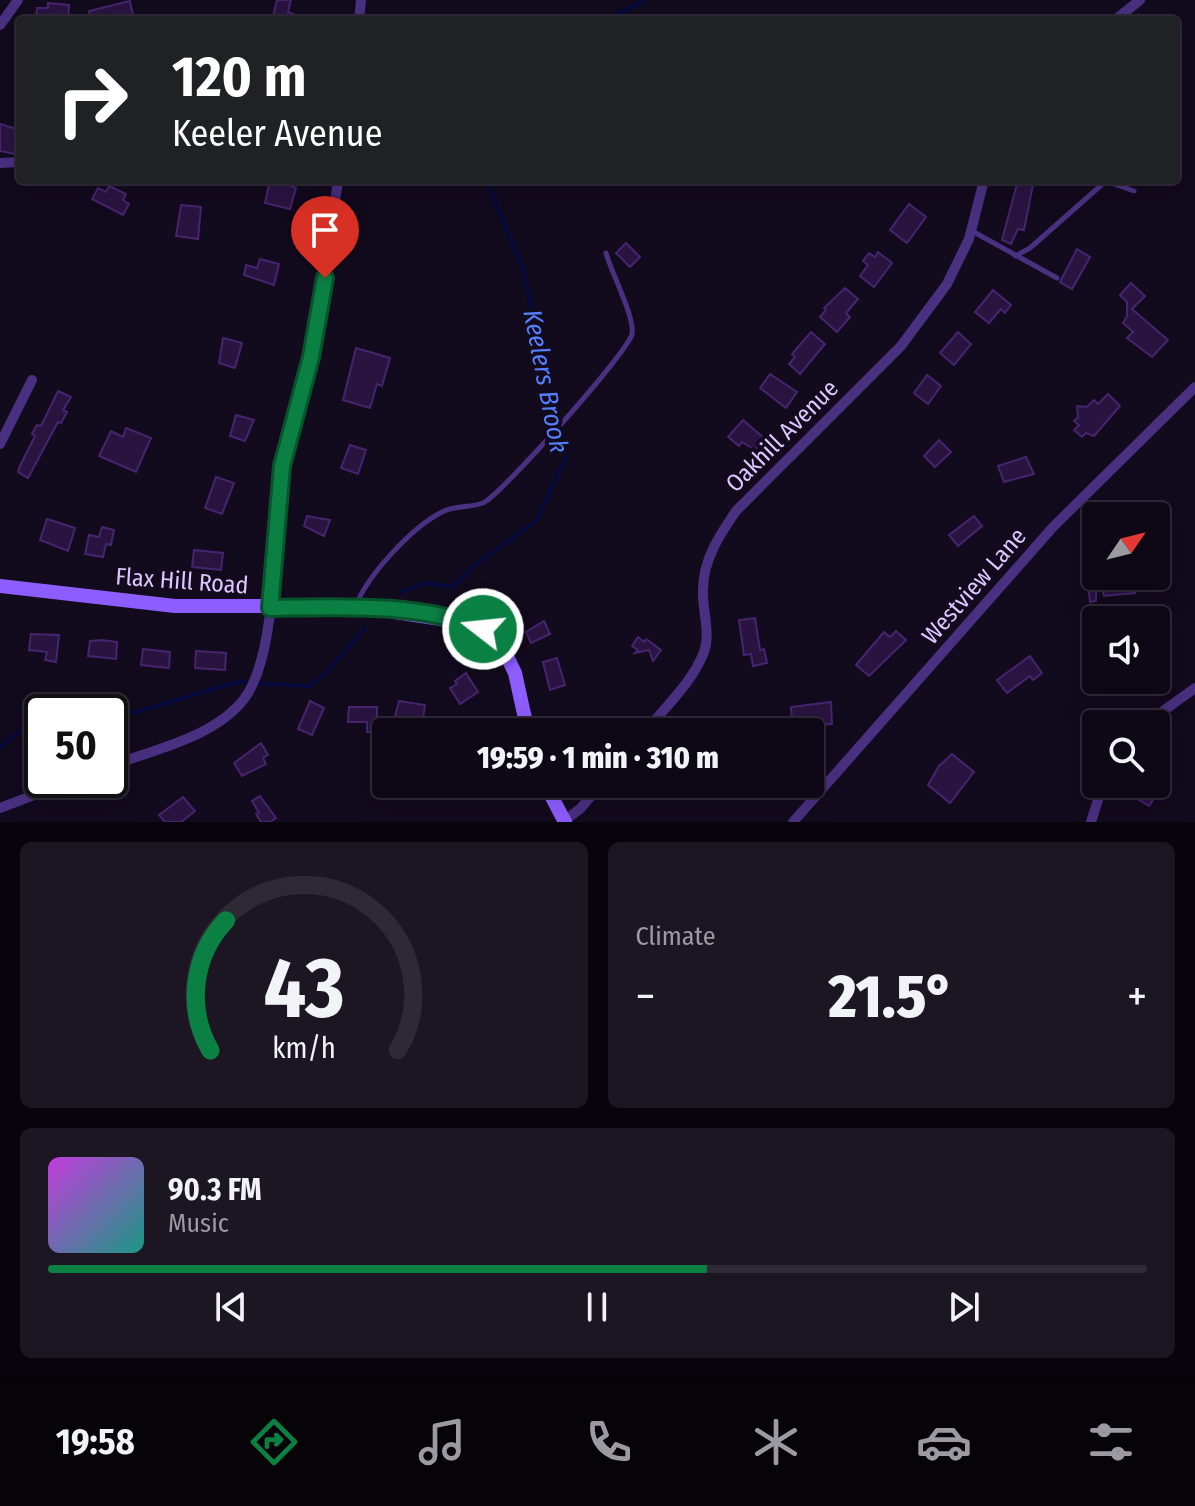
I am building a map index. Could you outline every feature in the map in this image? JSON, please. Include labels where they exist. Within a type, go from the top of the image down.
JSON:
[{"type":"main road","name":"Flax Hill Road","points":[[0,586],[175,606],[356,606],[467,623],[490,634],[503,648],[515,673],[525,718]]},
{"type":"main road","points":[[552,798],[564,822]]},
{"type":"street","points":[[0,25],[18,0]]},
{"type":"street","points":[[1120,16],[1140,0]]},
{"type":"street","points":[[128,759],[200,731],[227,716],[245,699],[253,684],[270,608],[282,466],[318,325],[337,184]]},
{"type":"street","name":"Oakhill Avenue","points":[[657,718],[691,677],[705,650],[704,580],[716,540],[736,511],[901,346],[947,284],[972,230],[983,184]]},
{"type":"street","points":[[0,444],[32,380]]},
{"type":"street","name":"Westview Lane","points":[[793,822],[1053,527],[1195,387]]},
{"type":"street","points":[[1166,710],[1194,691]]},
{"type":"street","points":[[0,808],[26,798]]},
{"type":"street","points":[[564,822],[589,798]]},
{"type":"street","points":[[1091,822],[1099,798]]},
{"type":"lane","points":[[1015,256],[1030,248],[1103,184]]},
{"type":"lane","points":[[1114,184],[1134,191]]},
{"type":"lane","points":[[972,230],[1057,278]]},
{"type":"lane","points":[[356,606],[363,587],[415,532],[440,512],[484,503],[507,484],[617,361],[633,333],[606,253]]},
{"type":"building","points":[[277,0],[291,0],[288,12],[298,16],[273,16]]},
{"type":"building","points":[[130,1],[133,15],[90,16],[89,11]]},
{"type":"building","points":[[48,3],[69,5],[68,16],[36,16],[37,8],[48,8]]},
{"type":"building","points":[[0,124],[16,129],[15,154],[0,151]]},
{"type":"building","points":[[269,184],[289,184],[296,188],[290,209],[265,203]]},
{"type":"building","points":[[1017,184],[1033,185],[1024,230],[1018,229],[1011,244],[1002,240]]},
{"type":"building","points":[[109,186],[126,194],[123,200],[129,204],[123,215],[92,199],[98,188],[106,192]]},
{"type":"building","points":[[909,204],[926,217],[907,243],[890,230]]},
{"type":"building","points":[[181,205],[201,207],[198,239],[176,236]]},
{"type":"building","points":[[626,243],[640,257],[630,267],[616,253]]},
{"type":"building","points":[[1077,249],[1090,257],[1072,289],[1060,282]]},
{"type":"building","points":[[878,252],[892,263],[874,287],[860,276],[868,265],[863,261],[869,253],[875,257]]},
{"type":"building","points":[[260,259],[279,264],[274,285],[244,275],[246,265],[257,268]]},
{"type":"building","points":[[1131,283],[1145,296],[1132,309],[1168,340],[1152,357],[1127,338],[1133,332],[1123,323],[1127,316],[1127,302],[1120,295]]},
{"type":"building","points":[[845,288],[858,299],[846,313],[850,317],[837,332],[820,317],[826,310],[824,308]]},
{"type":"building","points":[[993,290],[1011,305],[1005,313],[1001,309],[989,323],[975,312]]},
{"type":"building","points":[[811,332],[825,344],[800,374],[789,364],[795,357],[792,354]]},
{"type":"building","points":[[958,332],[971,344],[954,365],[940,353]]},
{"type":"building","points":[[223,338],[242,343],[235,368],[219,363]]},
{"type":"building","points":[[356,348],[390,358],[382,386],[377,384],[370,408],[343,400]]},
{"type":"building","points":[[770,374],[797,392],[786,408],[760,388]]},
{"type":"building","points":[[927,375],[941,386],[928,404],[914,393]]},
{"type":"building","points":[[58,391],[71,397],[63,410],[67,412],[61,423],[58,422],[28,478],[18,472],[20,466],[35,436],[32,434],[37,425],[41,426]]},
{"type":"building","points":[[1108,394],[1120,406],[1094,436],[1086,433],[1082,437],[1074,430],[1079,425],[1074,421],[1078,417],[1077,406],[1087,407],[1094,400],[1098,404]]},
{"type":"building","points":[[236,415],[254,420],[245,441],[230,436]]},
{"type":"building","points":[[743,420],[764,438],[755,450],[742,442],[739,446],[728,437]]},
{"type":"building","points":[[126,428],[151,438],[136,472],[99,456],[111,431],[123,437]]},
{"type":"building","points":[[939,440],[951,452],[935,467],[924,456]]},
{"type":"building","points":[[350,445],[366,450],[358,474],[341,468]]},
{"type":"building","points":[[1026,457],[1034,474],[1004,482],[998,466]]},
{"type":"building","points":[[216,477],[234,483],[222,514],[205,508]]},
{"type":"building","points":[[307,516],[330,520],[324,536],[304,526]]},
{"type":"building","points":[[974,516],[982,526],[958,546],[949,535]]},
{"type":"building","points":[[47,519],[75,528],[68,551],[40,540]]},
{"type":"building","points":[[102,527],[114,530],[111,545],[106,544],[103,557],[85,554],[89,535],[99,537]]},
{"type":"building","points":[[194,550],[223,553],[221,570],[192,567]]},
{"type":"building","points":[[1089,590],[1096,590],[1096,601],[1090,602]]},
{"type":"building","points":[[1102,590],[1135,590],[1135,593],[1104,596]]},
{"type":"building","points":[[755,618],[760,650],[764,649],[767,663],[753,666],[751,654],[744,655],[739,620]]},
{"type":"building","points":[[544,621],[550,634],[531,643],[526,632]]},
{"type":"building","points":[[896,631],[906,640],[869,676],[856,665],[884,632],[890,637]]},
{"type":"building","points":[[31,634],[59,635],[56,662],[45,660],[47,652],[29,650]]},
{"type":"building","points":[[638,637],[661,650],[653,661],[649,650],[635,653],[638,650],[632,646]]},
{"type":"building","points":[[90,641],[117,642],[116,659],[88,656]]},
{"type":"building","points":[[143,649],[170,652],[169,668],[141,665]]},
{"type":"building","points":[[196,651],[226,653],[225,670],[195,668]]},
{"type":"building","points":[[1030,656],[1042,673],[1033,680],[1030,676],[1007,693],[997,680]]},
{"type":"building","points":[[557,658],[565,685],[550,690],[543,662]]},
{"type":"building","points":[[466,673],[478,692],[460,704],[450,688]]},
{"type":"building","points":[[310,701],[324,708],[312,735],[298,729]]},
{"type":"building","points":[[399,701],[425,705],[423,718],[395,716]]},
{"type":"building","points":[[831,702],[832,724],[824,724],[824,718],[792,718],[791,707]]},
{"type":"building","points":[[349,707],[377,707],[377,718],[372,718],[372,732],[367,732],[367,722],[348,722]]},
{"type":"building","points":[[261,743],[268,755],[263,758],[266,764],[242,776],[234,763]]},
{"type":"building","points":[[952,754],[974,772],[950,803],[928,785],[939,766]]},
{"type":"building","points":[[260,796],[276,818],[270,822],[261,822],[256,814],[259,813],[252,801]]},
{"type":"building","points":[[183,797],[195,811],[181,822],[165,822],[159,815]]},
{"type":"building","points":[[1136,798],[1154,798],[1149,806]]},
{"type":"waterway","name":"Keelers Brook","points":[[615,16],[644,0]]},
{"type":"waterway","name":"Keelers Brook","points":[[402,592],[425,583],[453,587],[471,568],[536,521],[566,457],[522,267],[488,184]]},
{"type":"waterway","name":"Keelers Brook","points":[[128,712],[237,682],[309,686],[324,675],[365,628]]},
{"type":"waterway","name":"Keelers Brook","points":[[0,747],[24,728]]},
{"type":"route","points":[[325,278],[311,357],[282,466],[270,608],[356,606],[413,613],[483,629]]}]
